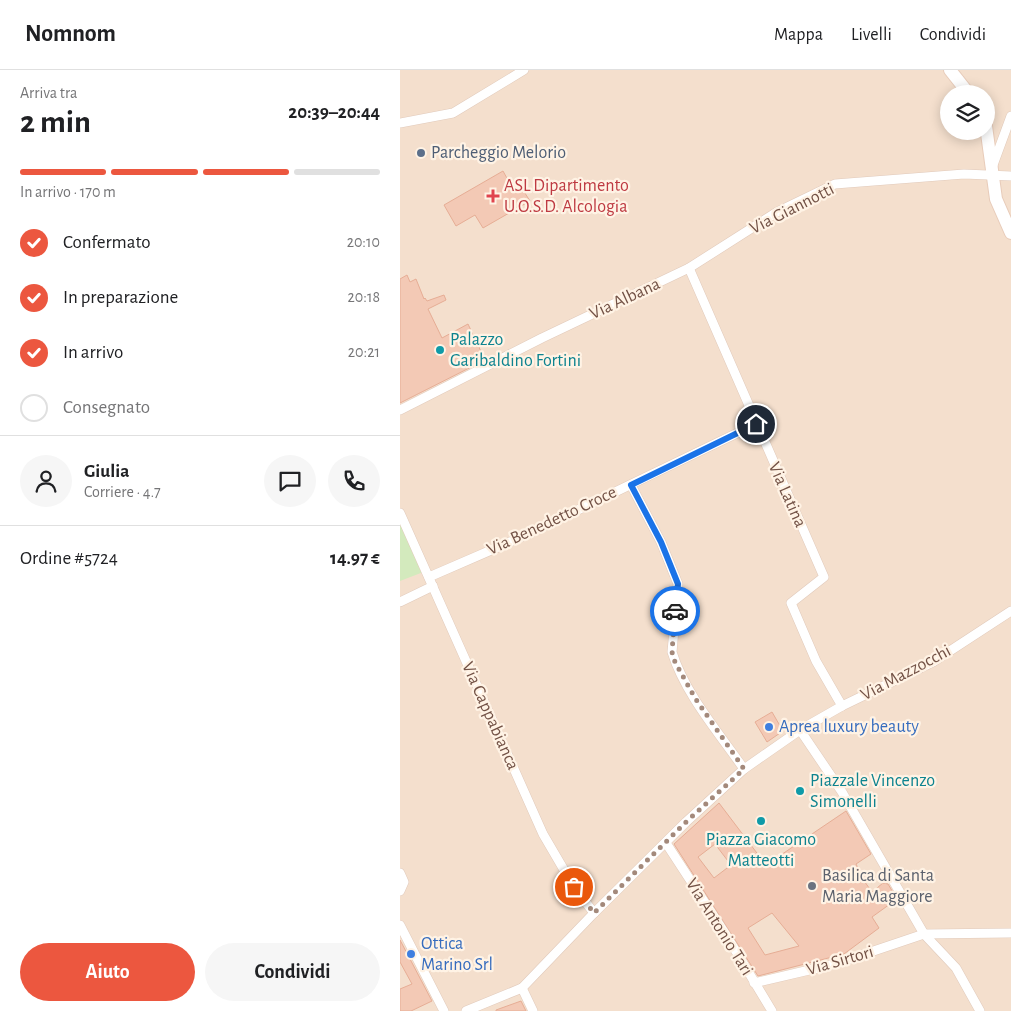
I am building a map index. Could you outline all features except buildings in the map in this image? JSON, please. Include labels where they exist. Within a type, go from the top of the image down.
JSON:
[{"type":"street","points":[[400,123],[459,110],[524,70]]},
{"type":"street","points":[[950,70],[962,85]]},
{"type":"street","points":[[993,170],[1011,116]]},
{"type":"street","points":[[988,140],[996,199],[1011,233]]},
{"type":"street","name":"Via Giannotti","points":[[689,268],[777,212],[836,184],[993,170],[1011,176]]},
{"type":"street","name":"Via Albana","points":[[400,410],[542,338],[689,268]]},
{"type":"street","name":"Via Latina","points":[[689,268],[824,577],[791,603],[816,661],[842,706]]},
{"type":"street","name":"Via Benedetto Croce","points":[[429,577],[526,535],[756,424]]},
{"type":"street","points":[[631,485],[661,542],[678,584],[672,652],[675,662],[695,698],[744,769]]},
{"type":"street","name":"Via Cappabianca","points":[[400,512],[543,834],[574,887],[594,913]]},
{"type":"street","points":[[400,602],[433,586]]},
{"type":"street","name":"Via Mazzocchi","points":[[522,988],[594,913],[744,769],[800,730],[842,706],[932,662],[1011,611]]},
{"type":"street","points":[[800,730],[842,792],[924,934],[956,968],[980,1011]]},
{"type":"street","name":"Via Antonio Tari","points":[[666,842],[726,934],[754,984],[772,1011]]},
{"type":"street","points":[[400,873],[404,882],[400,890]]},
{"type":"street","points":[[400,925],[444,1011]]},
{"type":"street","name":"Via Sirtori","points":[[754,984],[835,964],[924,934],[1011,933]]},
{"type":"street","points":[[466,1011],[522,988],[533,1011]]},
{"type":"shaded area","points":[[400,70],[1011,70],[1011,1011],[400,1011]]},
{"type":"green space","points":[[400,513],[426,571],[400,581]]},
{"type":"way so far","points":[[574,887],[594,913],[686,822],[744,769],[695,698],[675,662],[672,652],[675,611]]},
{"type":"place","name":"Parcheggio Melorio","points":[[421,153]]},
{"type":"place","name":"ASL Dipartimento U.O.S.D. Alcologia","points":[[493,196]]},
{"type":"place","name":"Palazzo Garibaldino Fortini","points":[[440,350]]},
{"type":"place","name":"Aprea luxury beauty","points":[[769,727]]},
{"type":"place","name":"Piazzale Vincenzo Simonelli","points":[[800,791]]},
{"type":"place","name":"Piazza Giacomo Matteotti","points":[[761,821]]},
{"type":"place","name":"Basilica di Santa Maria Maggiore","points":[[812,886]]},
{"type":"place","name":"Ottica Marino Srl","points":[[411,954]]},
{"type":"route","points":[[675,611],[678,584],[661,542],[631,485],[756,424]]}]
